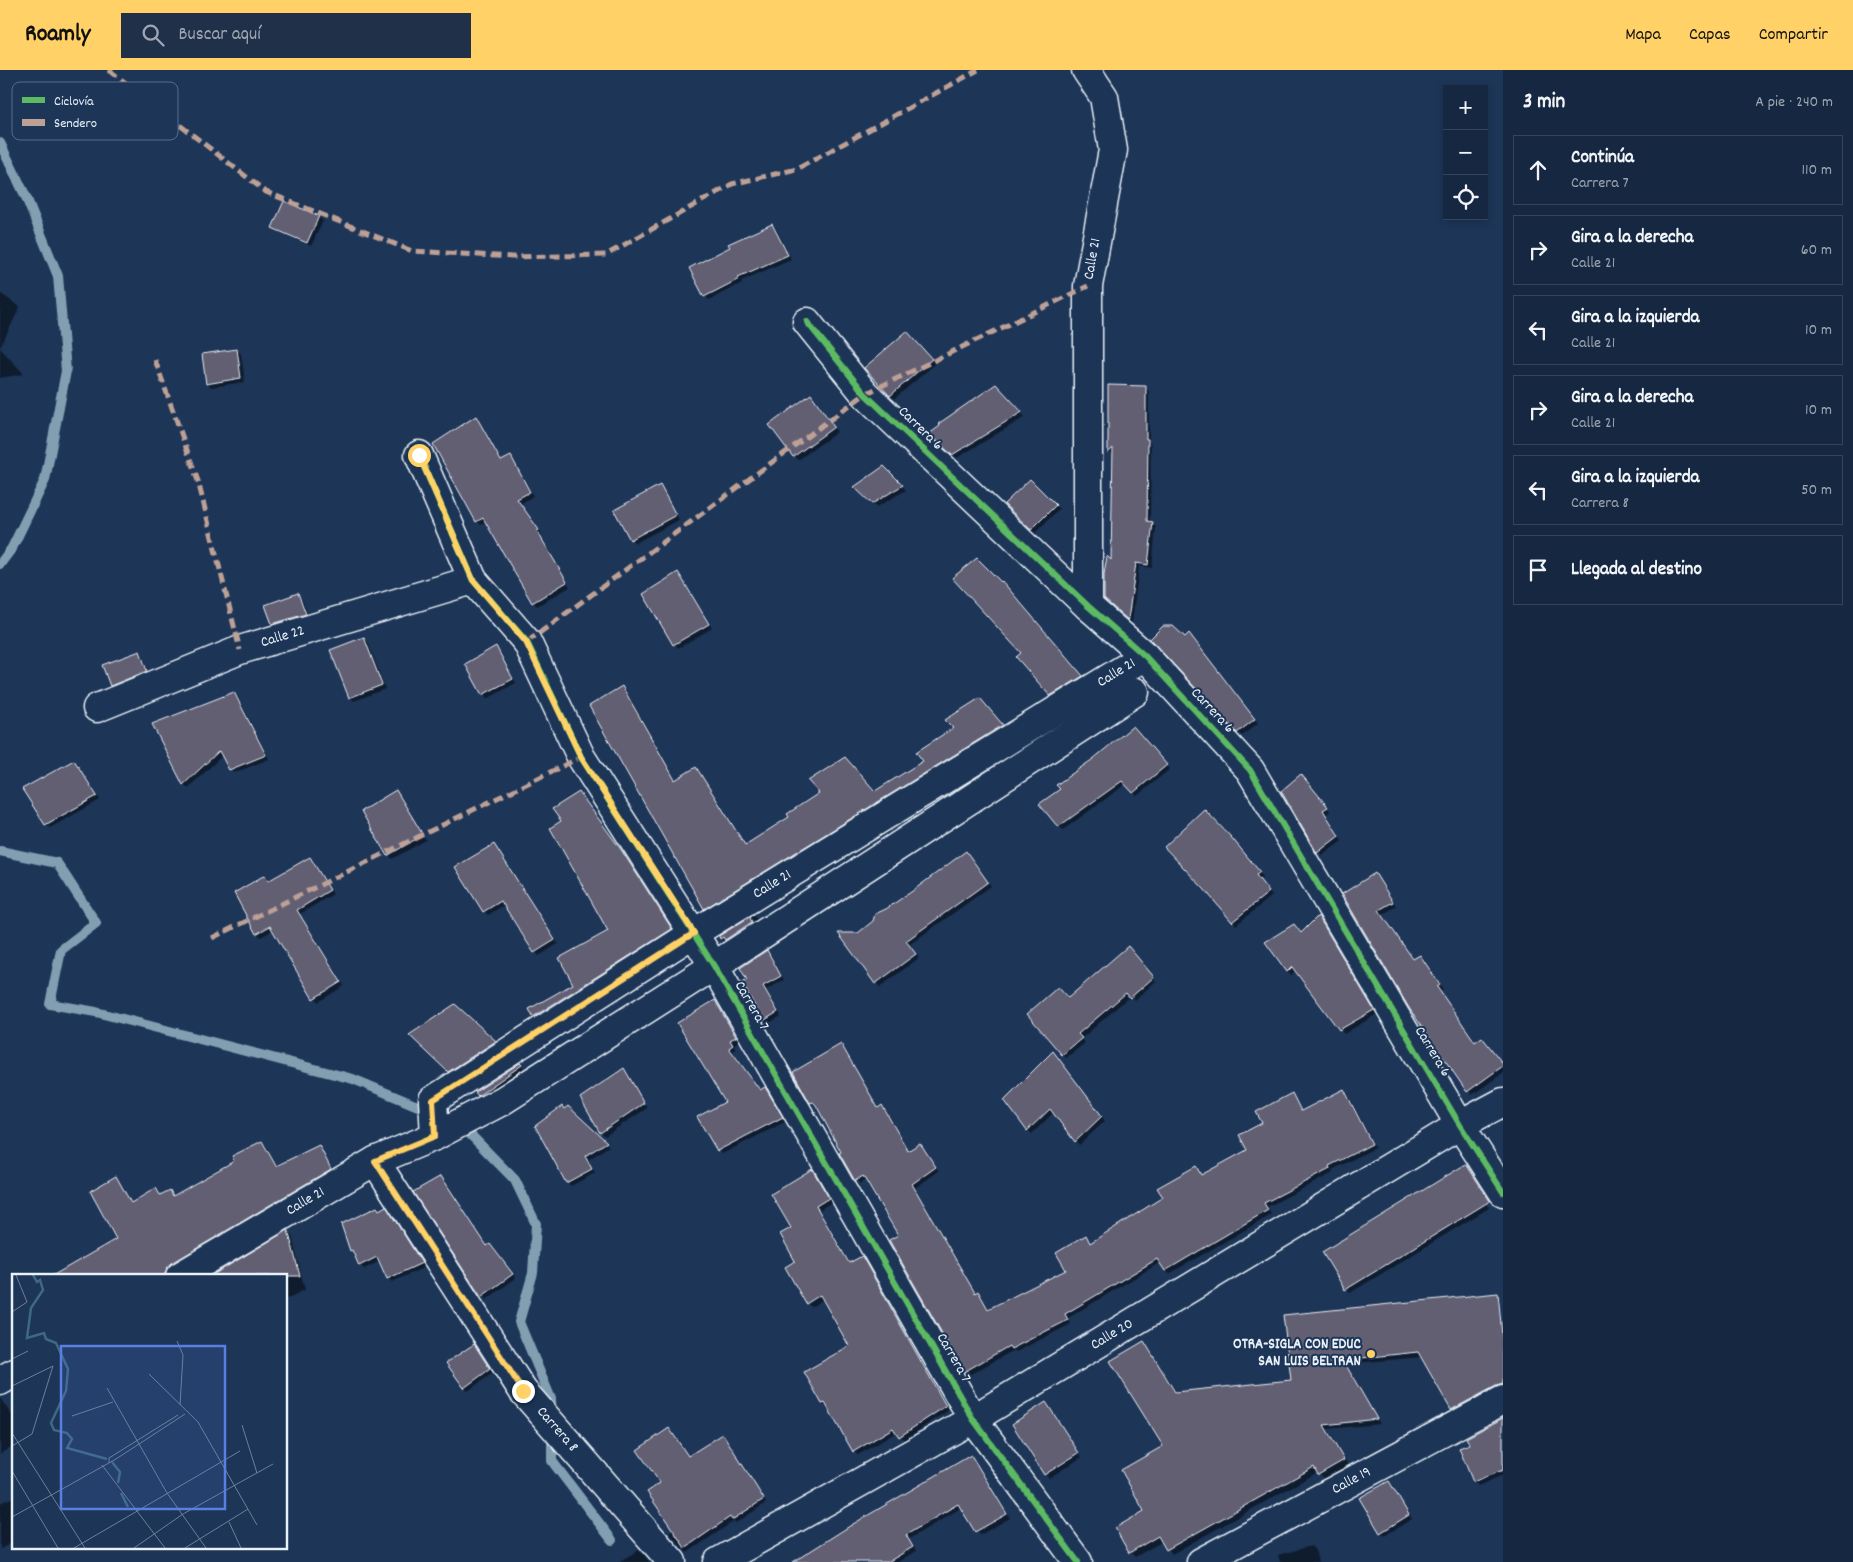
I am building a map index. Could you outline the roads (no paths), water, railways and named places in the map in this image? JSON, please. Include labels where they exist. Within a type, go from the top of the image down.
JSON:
[{"type":"street","name":"Calle 21","points":[[1086,70],[1104,97],[1113,150],[1088,286],[1088,606]]},
{"type":"street","name":"Carrera 6","points":[[807,322],[865,394],[1088,606],[1145,656],[1250,770],[1460,1125],[1503,1192]]},
{"type":"street","name":"Carrera 7","points":[[419,455],[473,580],[526,642],[581,757],[714,966],[974,1419],[1078,1562]]},
{"type":"street","name":"Calle 22","points":[[97,708],[240,650],[473,580]]},
{"type":"street","name":"Calle 21","points":[[435,1136],[433,1100],[694,933],[1145,656]]},
{"type":"street","name":"Calle 21","points":[[183,1274],[375,1161],[435,1136],[502,1101],[714,966],[1135,692]]},
{"type":"street","name":"Calle 20","points":[[718,1562],[974,1419],[1460,1125],[1503,1102]]},
{"type":"street","name":"Carrera 8","points":[[375,1161],[523,1391],[672,1562]]},
{"type":"street","points":[[0,1381],[12,1374]]},
{"type":"street","name":"Calle 19","points":[[1201,1562],[1503,1400]]},
{"type":"waterway","points":[[0,143],[26,197],[58,276],[66,371],[45,480],[12,548],[0,564]]},
{"type":"waterway","points":[[0,851],[57,863],[96,923],[61,950],[50,1004],[96,1012],[353,1079],[432,1112]]},
{"type":"waterway","points":[[461,1125],[515,1180],[536,1224],[533,1273],[519,1322],[551,1399],[552,1415]]},
{"type":"waterway","points":[[552,1432],[552,1461],[612,1540]]},
{"type":"place","name":"OTRA-SIGLA CON EDUC SAN LUIS BELTRAN","points":[[1371,1354]]}]
